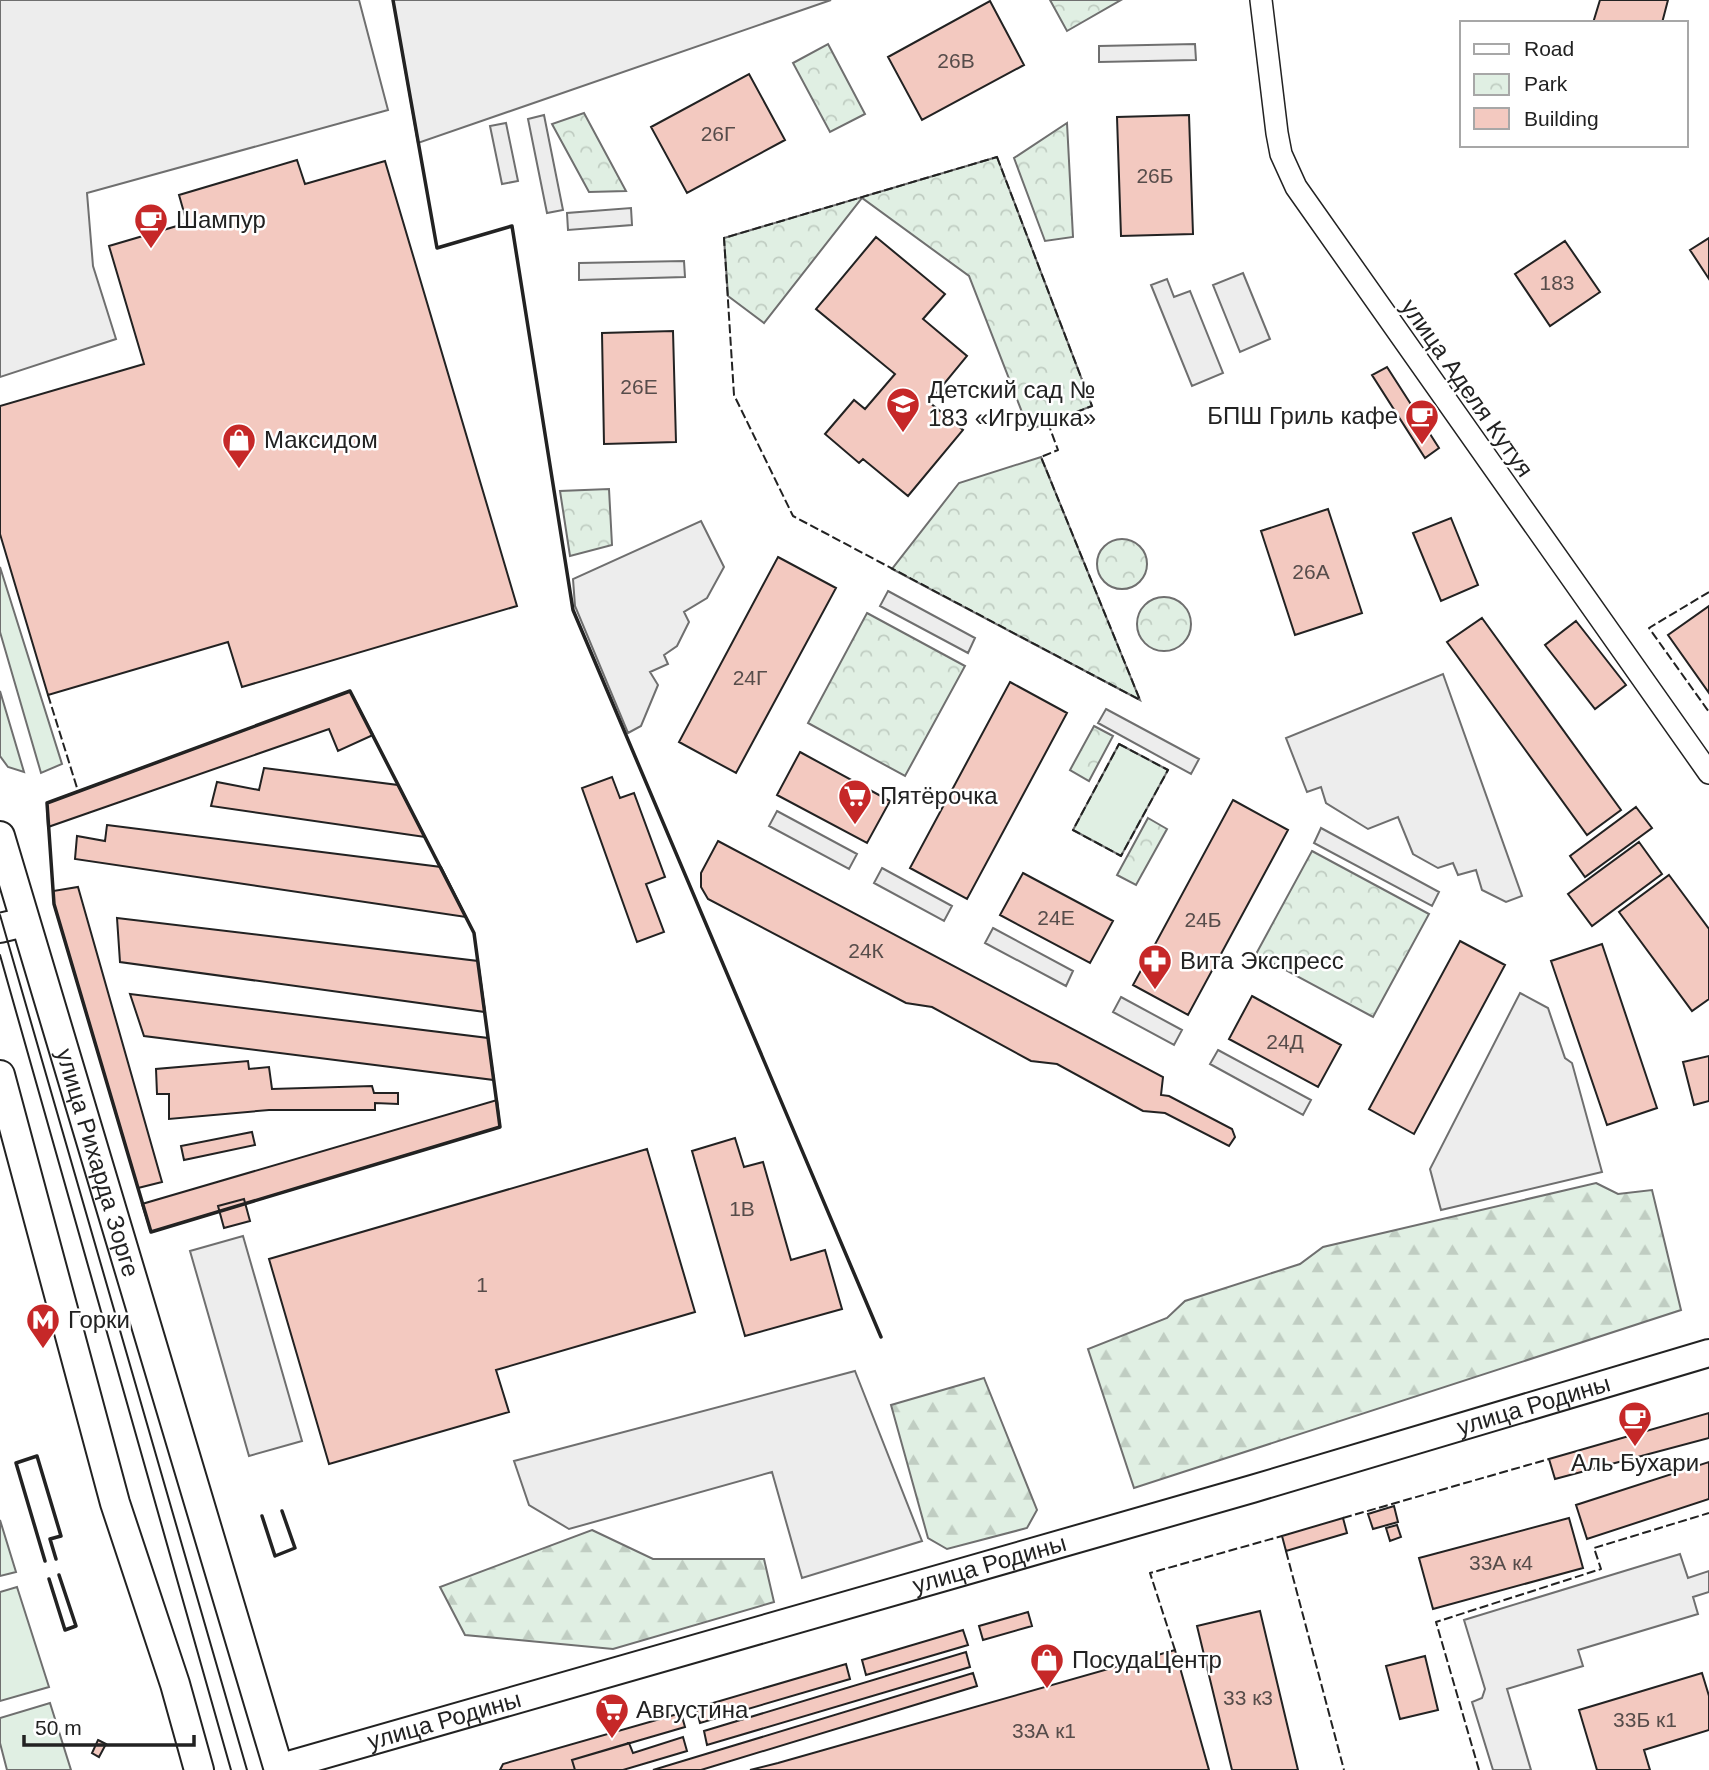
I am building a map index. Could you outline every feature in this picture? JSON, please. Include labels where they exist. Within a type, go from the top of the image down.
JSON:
[{"type":"main road","name":"улица Рихарда Зорге","points":[[0,836],[13,925],[276,1769]]},
{"type":"main road","points":[[0,1075],[115,1503],[175,1684],[199,1770]]},
{"type":"street","name":"улица Аделя Кутуя","points":[[1261,0],[1277,134],[1281,154],[1296,187],[1709,774]]},
{"type":"street","name":"улица Родины","points":[[276,1769],[1239,1492],[1709,1353]]},
{"type":"green space","points":[[1050,0],[1121,0],[1067,31]]},
{"type":"green space","points":[[828,44],[865,114],[830,132],[793,63]]},
{"type":"green space","points":[[584,113],[626,191],[589,192],[552,124]]},
{"type":"green space","points":[[1067,123],[1073,237],[1045,241],[1014,158]]},
{"type":"green space","points":[[997,157],[1092,406],[1029,430],[969,276],[862,198],[764,323],[728,296],[724,238]]},
{"type":"green space","points":[[1041,457],[1140,700],[892,569],[959,483]]},
{"type":"green space","points":[[609,489],[612,545],[570,556],[560,491]]},
{"type":"green space","points":[[1122,539],[1139,547],[1147,564],[1139,581],[1122,589],[1105,581],[1097,564],[1105,547]]},
{"type":"green space","points":[[0,567],[62,764],[41,773],[0,632]]},
{"type":"green space","points":[[1164,597],[1183,605],[1191,624],[1183,643],[1164,651],[1145,643],[1137,624],[1145,605]]},
{"type":"green space","points":[[867,613],[965,666],[905,776],[808,723]]},
{"type":"green space","points":[[0,691],[24,772],[8,767],[0,756]]},
{"type":"green space","points":[[1094,726],[1113,736],[1089,781],[1070,770]]},
{"type":"green space","points":[[1119,744],[1168,770],[1121,856],[1073,830]]},
{"type":"green space","points":[[1148,818],[1167,829],[1136,885],[1117,875]]},
{"type":"green space","points":[[1312,851],[1429,914],[1373,1017],[1256,954]]},
{"type":"green space","points":[[1596,1183],[1618,1194],[1652,1190],[1681,1310],[1134,1488],[1088,1349],[1167,1318],[1185,1301],[1300,1264],[1323,1247]]},
{"type":"green space","points":[[984,1378],[1037,1510],[1027,1528],[947,1549],[928,1538],[891,1405]]},
{"type":"green space","points":[[0,1520],[16,1572],[0,1576]]},
{"type":"green space","points":[[592,1530],[653,1559],[764,1559],[774,1602],[613,1649],[465,1635],[440,1587]]},
{"type":"green space","points":[[17,1587],[49,1687],[0,1701],[0,1592]]},
{"type":"green space","points":[[50,1703],[71,1770],[7,1770],[0,1743],[0,1718]]},
{"type":"shaded area","points":[[0,0],[359,0],[388,110],[87,193],[93,266],[116,339],[0,377]]},
{"type":"shaded area","points":[[393,0],[831,0],[418,143]]},
{"type":"shaded area","points":[[1195,44],[1196,60],[1099,62],[1099,46]]},
{"type":"shaded area","points":[[544,115],[563,210],[547,213],[528,119]]},
{"type":"shaded area","points":[[506,123],[518,181],[502,184],[490,126]]},
{"type":"shaded area","points":[[631,208],[632,225],[568,230],[567,213]]},
{"type":"shaded area","points":[[684,261],[685,277],[579,280],[579,263]]},
{"type":"shaded area","points":[[1243,273],[1270,339],[1240,352],[1213,285]]},
{"type":"shaded area","points":[[1167,279],[1174,297],[1190,291],[1223,373],[1192,386],[1151,285]]},
{"type":"shaded area","points":[[701,521],[724,567],[707,598],[684,612],[689,622],[677,646],[664,655],[668,664],[650,672],[658,685],[641,726],[628,733],[575,606],[573,579]]},
{"type":"shaded area","points":[[888,591],[975,638],[968,653],[880,606]]},
{"type":"shaded area","points":[[1443,674],[1522,896],[1506,902],[1482,890],[1476,870],[1458,875],[1453,863],[1438,868],[1413,854],[1398,817],[1368,829],[1326,803],[1321,787],[1307,792],[1286,738]]},
{"type":"shaded area","points":[[1106,709],[1199,759],[1191,774],[1098,723]]},
{"type":"shaded area","points":[[777,811],[857,854],[849,869],[769,826]]},
{"type":"shaded area","points":[[1321,828],[1439,892],[1432,906],[1314,843]]},
{"type":"shaded area","points":[[882,868],[952,906],[944,921],[874,883]]},
{"type":"shaded area","points":[[993,928],[1073,971],[1066,986],[985,943]]},
{"type":"shaded area","points":[[1520,993],[1548,1008],[1565,1058],[1572,1063],[1602,1172],[1441,1210],[1430,1169]]},
{"type":"shaded area","points":[[1121,997],[1182,1030],[1174,1045],[1113,1012]]},
{"type":"shaded area","points":[[1218,1050],[1311,1100],[1303,1115],[1210,1064]]},
{"type":"shaded area","points":[[243,1236],[302,1441],[249,1456],[190,1251]]},
{"type":"shaded area","points":[[855,1371],[922,1541],[802,1578],[772,1472],[569,1529],[529,1505],[514,1461]]},
{"type":"shaded area","points":[[1680,1554],[1688,1578],[1709,1571],[1709,1592],[1693,1597],[1698,1614],[1578,1650],[1583,1666],[1507,1689],[1531,1770],[1493,1770],[1472,1702],[1482,1698],[1485,1689],[1464,1620]]},
{"type":"building","points":[[1600,0],[1668,0],[1663,21],[1594,21]]},
{"type":"building","points":[[990,1],[1024,65],[922,120],[888,57]]},
{"type":"building","points":[[749,74],[785,140],[687,193],[651,127]]},
{"type":"building","points":[[1189,115],[1193,234],[1121,236],[1117,117]]},
{"type":"building","name":"Максидом","points":[[297,160],[305,184],[385,161],[517,606],[242,687],[228,642],[48,695],[0,534],[0,406],[144,364],[109,246],[187,223],[179,195]]},
{"type":"building","points":[[876,237],[945,294],[923,319],[967,356],[929,402],[963,430],[908,496],[863,459],[859,463],[825,434],[854,400],[865,409],[895,374],[816,309]]},
{"type":"building","points":[[1709,238],[1709,279],[1690,250]]},
{"type":"building","points":[[1565,241],[1600,292],[1550,326],[1515,274]]},
{"type":"building","points":[[673,331],[676,442],[604,444],[602,333]]},
{"type":"building","points":[[1387,367],[1439,448],[1425,458],[1372,375]]},
{"type":"building","points":[[1328,509],[1362,613],[1295,635],[1261,531]]},
{"type":"building","points":[[1451,518],[1478,585],[1441,601],[1413,533]]},
{"type":"building","points":[[778,557],[836,588],[736,773],[679,742]]},
{"type":"building","points":[[1709,606],[1709,693],[1668,635]]},
{"type":"building","points":[[1482,618],[1621,810],[1587,835],[1447,642]]},
{"type":"building","points":[[1576,621],[1626,685],[1595,709],[1545,645]]},
{"type":"building","points":[[1010,682],[1067,713],[967,899],[910,868]]},
{"type":"building","points":[[350,691],[373,735],[338,751],[329,729],[48,827],[47,803]]},
{"type":"building","points":[[800,752],[890,801],[867,843],[777,795]]},
{"type":"building","points":[[264,768],[398,785],[425,837],[211,806],[217,782],[259,790]]},
{"type":"building","points":[[612,777],[620,798],[634,793],[665,877],[646,884],[664,932],[637,942],[582,788]]},
{"type":"building","points":[[1233,800],[1288,830],[1188,1015],[1133,985]]},
{"type":"building","points":[[1636,807],[1652,828],[1585,877],[1570,856]]},
{"type":"building","points":[[107,825],[441,867],[466,917],[75,859],[77,836],[105,841]]},
{"type":"building","points":[[718,841],[1163,1077],[1161,1095],[1169,1096],[1232,1129],[1235,1137],[1229,1146],[1165,1113],[1143,1111],[1057,1064],[1031,1061],[932,1007],[906,1003],[708,899],[701,887],[701,873]]},
{"type":"building","points":[[1639,842],[1662,874],[1592,926],[1568,894]]},
{"type":"building","points":[[1023,873],[1113,921],[1090,963],[1000,915]]},
{"type":"building","points":[[1669,875],[1709,929],[1709,999],[1692,1011],[1619,912]]},
{"type":"building","points":[[78,887],[162,1182],[138,1188],[54,904],[53,891]]},
{"type":"building","points":[[117,918],[478,961],[485,1012],[120,962]]},
{"type":"building","points":[[1460,941],[1505,965],[1414,1134],[1369,1109]]},
{"type":"building","points":[[1602,944],[1657,1108],[1607,1125],[1551,961]]},
{"type":"building","points":[[130,994],[488,1038],[494,1080],[144,1036]]},
{"type":"building","points":[[1252,996],[1341,1045],[1318,1087],[1229,1039]]},
{"type":"building","points":[[1709,1056],[1709,1101],[1694,1105],[1683,1062]]},
{"type":"building","points":[[248,1061],[249,1069],[269,1067],[272,1089],[372,1086],[374,1093],[398,1093],[398,1104],[375,1103],[375,1110],[269,1110],[169,1119],[169,1094],[157,1094],[156,1069]]},
{"type":"building","points":[[497,1100],[500,1127],[151,1232],[142,1204]]},
{"type":"building","points":[[252,1132],[255,1145],[184,1160],[181,1146]]},
{"type":"building","points":[[735,1138],[744,1167],[763,1162],[791,1260],[825,1250],[842,1309],[745,1336],[692,1151]]},
{"type":"building","points":[[647,1149],[695,1312],[496,1370],[509,1412],[329,1464],[269,1259]]},
{"type":"building","points":[[244,1199],[250,1221],[224,1228],[218,1206]]},
{"type":"building","points":[[1709,1413],[1709,1438],[1555,1479],[1549,1459]]},
{"type":"building","points":[[1709,1462],[1709,1499],[1587,1539],[1576,1505]]},
{"type":"building","points":[[1394,1506],[1398,1522],[1373,1529],[1368,1514]]},
{"type":"building","points":[[1343,1518],[1347,1533],[1286,1551],[1282,1536]]},
{"type":"building","points":[[1569,1518],[1583,1568],[1433,1609],[1419,1558]]},
{"type":"building","points":[[1397,1525],[1401,1537],[1390,1541],[1386,1528]]},
{"type":"building","points":[[1260,1611],[1298,1770],[1232,1770],[1197,1626]]},
{"type":"building","points":[[1028,1612],[1032,1626],[983,1640],[979,1626]]},
{"type":"building","points":[[963,1630],[968,1645],[866,1675],[862,1660]]},
{"type":"building","points":[[1175,1650],[1209,1770],[750,1770],[778,1763]]},
{"type":"building","points":[[966,1652],[970,1667],[707,1745],[704,1731]]},
{"type":"building","points":[[1425,1656],[1438,1710],[1400,1719],[1386,1666]]},
{"type":"building","points":[[846,1664],[850,1679],[700,1723],[696,1708]]},
{"type":"building","points":[[973,1673],[977,1686],[701,1770],[653,1770]]},
{"type":"building","points":[[1702,1673],[1709,1696],[1709,1730],[1644,1750],[1650,1770],[1597,1770],[1579,1710]]},
{"type":"building","points":[[681,1713],[685,1727],[572,1760],[575,1770],[500,1770],[503,1764]]},
{"type":"building","points":[[683,1737],[687,1751],[623,1770],[575,1770],[572,1760],[629,1743],[633,1753]]},
{"type":"building","points":[[98,1740],[106,1744],[99,1757],[92,1753]]},
{"type":"tram line","points":[[0,915],[247,1770]]},
{"type":"tram line","points":[[0,955],[231,1770]]},
{"type":"fence","points":[[997,157],[1092,406],[1048,423],[1058,450],[1041,457],[1140,700],[793,516],[734,395],[724,238],[997,157]]},
{"type":"fence","points":[[1709,592],[1649,628],[1709,712]]},
{"type":"fence","points":[[48,695],[78,791]]},
{"type":"fence","points":[[1119,744],[1168,770],[1121,856],[1073,830],[1119,744]]},
{"type":"fence","points":[[1343,1518],[1549,1459]]},
{"type":"fence","points":[[1479,1770],[1436,1622],[1601,1569],[1594,1548],[1709,1513]]},
{"type":"fence","points":[[1175,1650],[1150,1573],[1282,1536]]},
{"type":"fence","points":[[1286,1551],[1344,1770]]},
{"type":"wall","points":[[393,0],[437,248],[512,226],[573,610],[881,1337]]},
{"type":"wall","points":[[350,691],[474,933],[500,1127],[151,1232],[54,904],[47,803],[350,691]]},
{"type":"wall","points":[[45,1561],[16,1463],[37,1456],[61,1536],[50,1539],[56,1559]]},
{"type":"wall","points":[[262,1516],[275,1556],[295,1548],[282,1511]]},
{"type":"wall","points":[[49,1579],[65,1630],[76,1626],[59,1575]]},
{"type":"place","name":"Шампур","points":[[151,250]]},
{"type":"place","name":"Детский сад № 183 «Игрушка»","points":[[903,434]]},
{"type":"place","name":"БПШ Гриль кафе","points":[[1422,446]]},
{"type":"place","name":"Максидом","points":[[239,470]]},
{"type":"place","name":"Пятёрочка","points":[[855,826]]},
{"type":"place","name":"Вита Экспресс","points":[[1155,991]]},
{"type":"place","name":"Горки","points":[[43,1350]]},
{"type":"place","name":"Аль Бухари","points":[[1635,1448]]},
{"type":"place","name":"ПосудаЦентр","points":[[1047,1690]]},
{"type":"place","name":"Августина","points":[[612,1740]]}]
